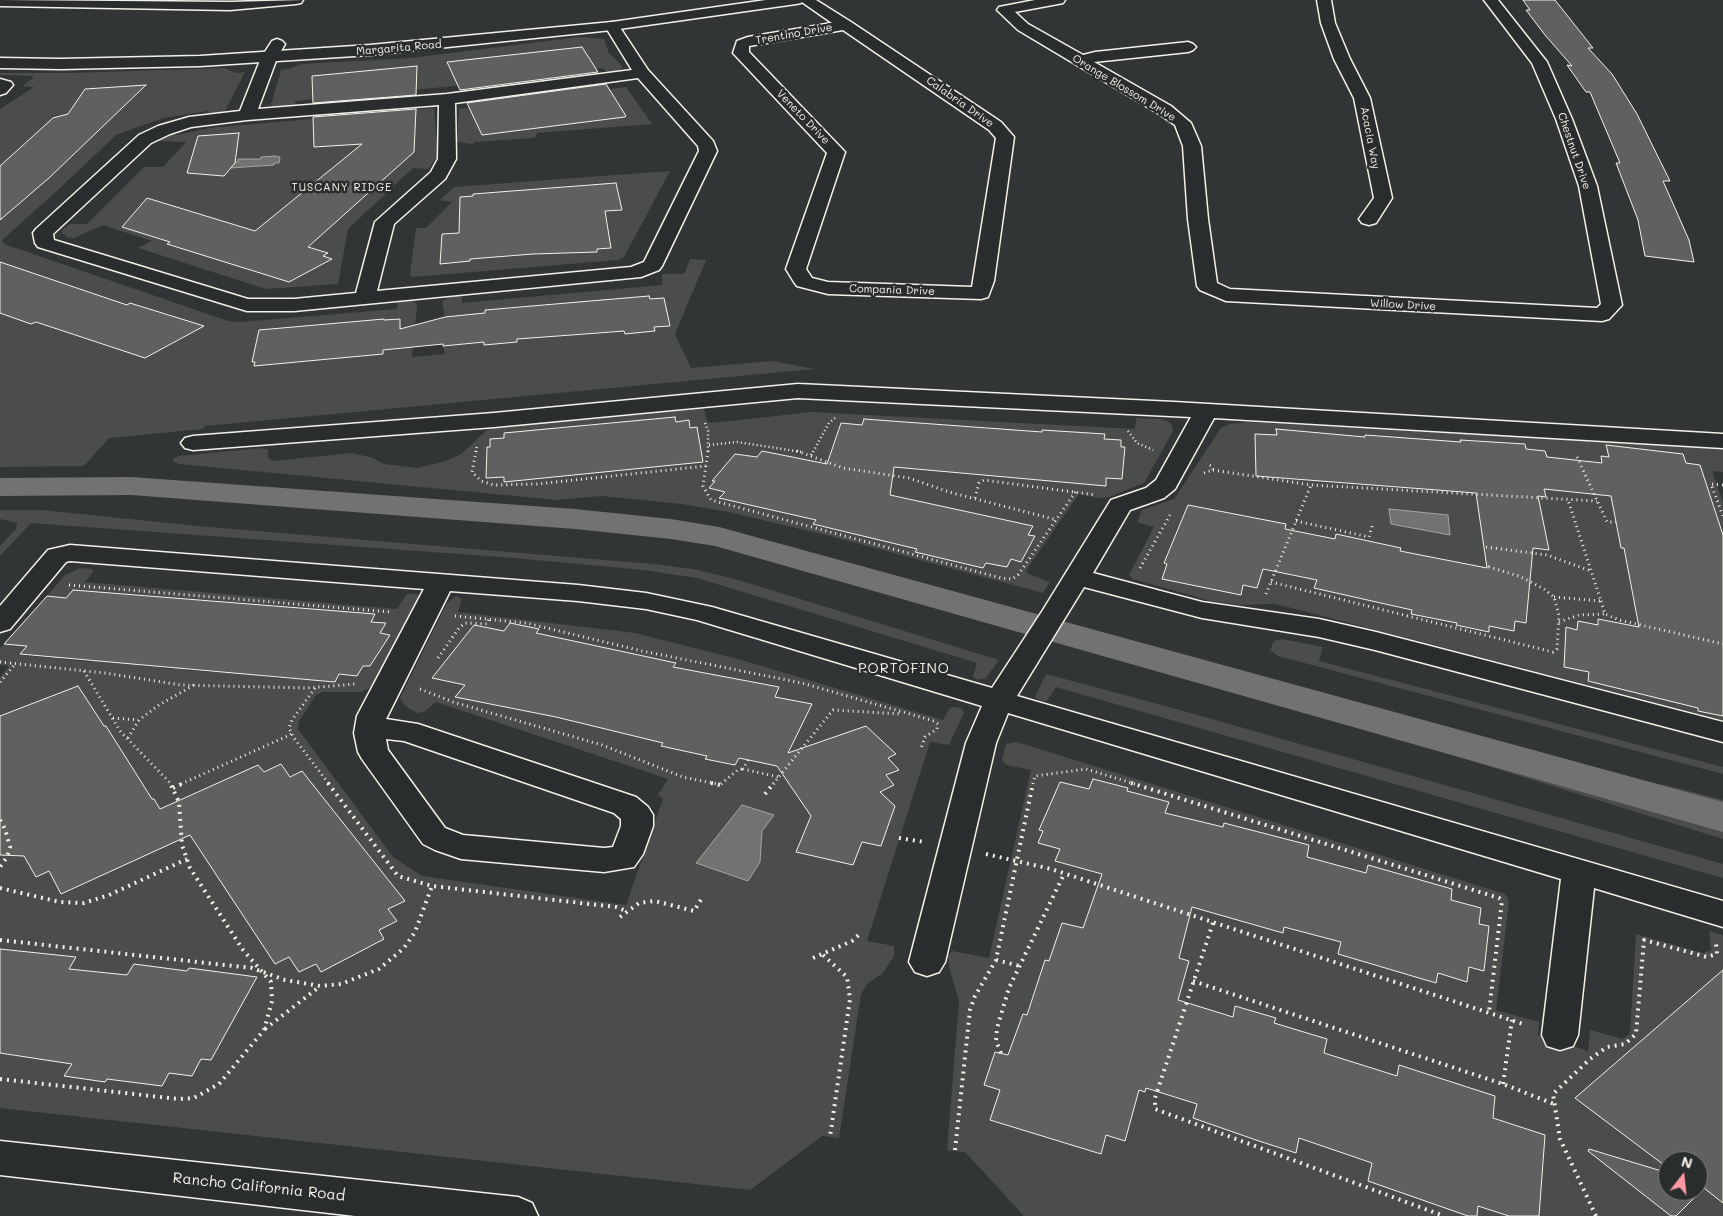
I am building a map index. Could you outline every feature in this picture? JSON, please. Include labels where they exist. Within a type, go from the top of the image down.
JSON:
[{"type":"street","points":[[0,2],[230,6],[296,0]]},
{"type":"street","name":"Margarita Road","points":[[0,50],[71,52],[273,51],[474,30],[704,0]]},
{"type":"street","name":"Margarita Road","points":[[0,63],[60,64],[273,51],[435,45],[612,26],[796,0]]},
{"type":"street","name":"Calabria Drive","points":[[806,0],[995,126],[1005,136],[981,293]]},
{"type":"street","points":[[1032,2],[1058,0]]},
{"type":"street","name":"Acacia Way","points":[[1324,0],[1331,32],[1342,59],[1362,98],[1383,198],[1369,219]]},
{"type":"street","name":"Chestnut Drive","points":[[1491,0],[1538,62],[1564,119],[1585,178],[1612,305],[1602,315]]},
{"type":"street","name":"Orange Blossom Drive","points":[[1032,2],[1004,10],[1022,27],[1165,110],[1183,123],[1192,146],[1198,219],[1207,286]]},
{"type":"street","name":"Trentino Drive","points":[[742,44],[753,40],[846,25]]},
{"type":"street","points":[[612,26],[642,73],[707,145],[708,151],[652,266],[634,273],[294,305],[247,305],[45,243],[43,233],[145,140],[164,130],[189,122],[247,115],[447,99],[642,73]]},
{"type":"street","name":"Veneto Drive","points":[[742,44],[741,54],[836,152],[796,269],[804,282]]},
{"type":"street","points":[[1080,61],[1095,57],[1188,46]]},
{"type":"street","points":[[247,115],[273,51]]},
{"type":"street","points":[[0,84],[5,85],[0,90]]},
{"type":"street","points":[[365,298],[385,222],[439,175],[448,159],[447,99]]},
{"type":"street","name":"Compania Drive","points":[[804,282],[828,288],[981,293]]},
{"type":"street","name":"Willow Drive","points":[[1207,286],[1226,295],[1602,315]]},
{"type":"street","points":[[193,443],[475,422],[798,391],[1206,411],[1723,441]]},
{"type":"street","points":[[927,962],[981,743],[999,700],[1031,652],[1120,505],[1155,493],[1166,484],[1206,411]]},
{"type":"street","points":[[0,622],[57,556],[70,553],[578,593],[646,601],[702,612],[1579,872],[1719,925]]},
{"type":"street","points":[[1077,577],[1202,610],[1319,628],[1376,641],[1723,732]]},
{"type":"street","points":[[369,733],[382,729],[408,731],[625,805],[637,815],[637,826],[627,854],[622,858],[604,860],[461,847],[440,839],[434,836],[374,752],[369,733],[372,716],[441,582]]},
{"type":"street","points":[[1560,1035],[1579,872]]},
{"type":"street","name":"Rancho California Road","points":[[0,1158],[518,1216]]},
{"type":"path","points":[[811,455],[829,423],[839,416]]},
{"type":"path","points":[[705,422],[709,445],[703,486],[711,500],[1001,578],[1012,579],[1018,576],[1076,491]]},
{"type":"path","points":[[1120,430],[1129,431],[1131,437],[1137,443],[1157,451]]},
{"type":"path","points":[[1566,431],[1607,522],[1616,522]]},
{"type":"path","points":[[482,440],[477,445],[472,472],[481,481],[494,485],[536,484],[706,466]]},
{"type":"path","points":[[709,445],[737,442],[762,444],[811,455],[843,468],[908,478],[949,492],[1057,520]]},
{"type":"path","points":[[1213,470],[1311,484],[1597,502]]},
{"type":"path","points":[[974,498],[979,483],[984,480],[1101,494]]},
{"type":"path","points":[[1263,599],[1311,484]]},
{"type":"path","points":[[1723,485],[1711,484],[1723,516]]},
{"type":"path","points":[[1568,500],[1605,614]]},
{"type":"path","points":[[1296,521],[1369,537],[1372,526]]},
{"type":"path","points":[[1486,547],[1547,555],[1591,571]]},
{"type":"path","points":[[1271,582],[1553,652],[1557,648],[1559,622],[1554,597],[1544,588],[1519,576],[1489,567],[1488,569]]},
{"type":"path","points":[[37,580],[75,586],[526,623],[642,651],[802,683],[934,721],[938,724],[937,729],[925,737],[921,748]]},
{"type":"path","points":[[1554,597],[1602,601]]},
{"type":"path","points":[[1559,622],[1579,615],[1605,614],[1619,620],[1723,644]]},
{"type":"path","points":[[433,665],[459,628],[465,623],[487,624],[489,619]]},
{"type":"path","points":[[0,682],[16,663]]},
{"type":"path","points":[[84,670],[120,731],[173,788],[178,802],[182,846],[190,868],[243,950],[272,982],[272,1001],[264,1030]]},
{"type":"path","points":[[418,688],[423,680]]},
{"type":"path","points":[[128,738],[139,720],[159,705],[195,685]]},
{"type":"path","points":[[765,794],[833,710],[906,714]]},
{"type":"path","points":[[113,718],[139,720]]},
{"type":"path","points":[[173,788],[292,734]]},
{"type":"path","points":[[748,760],[743,769],[778,777]]},
{"type":"path","points":[[955,1150],[970,1010],[975,996],[996,960],[1035,776],[1086,769],[1489,893],[1499,898],[1502,901],[1489,1012]]},
{"type":"path","points":[[0,820],[5,829],[10,847],[8,857],[0,867]]},
{"type":"path","points":[[899,838],[1018,860],[1560,1035]]},
{"type":"path","points":[[0,888],[60,902],[84,903],[110,895],[186,859]]},
{"type":"path","points":[[1001,1053],[996,1041],[997,1028],[1009,988],[1064,874]]},
{"type":"path","points":[[0,940],[252,968],[284,980],[320,986],[341,984],[379,970],[404,948],[415,932],[432,886]]},
{"type":"path","points":[[620,917],[639,903],[655,901],[694,911],[702,898]]},
{"type":"path","points":[[1213,923],[1155,1098],[1155,1109],[1444,1216]]},
{"type":"path","points":[[1596,1216],[1560,1139],[1553,1094],[1573,1074],[1607,1047],[1625,1044],[1636,1034],[1644,940],[1706,957],[1717,954],[1719,925]]},
{"type":"path","points":[[813,958],[852,941],[862,932]]},
{"type":"path","points":[[823,955],[847,977],[850,999],[830,1137]]},
{"type":"path","points":[[996,960],[1020,966]]},
{"type":"path","points":[[1194,981],[1503,1084],[1554,1104]]},
{"type":"path","points":[[0,1079],[178,1099],[194,1098],[219,1084],[264,1030],[320,986]]},
{"type":"path","points":[[1503,1084],[1512,1020]]},
{"type":"shaded area","points":[[579,37],[604,39],[609,53],[623,67],[617,72],[608,74],[603,68],[465,85],[296,101],[294,106],[290,108],[273,109],[271,105],[281,70],[302,64],[411,58]]},
{"type":"shaded area","points":[[224,68],[236,73],[245,72],[225,111],[210,115],[208,111],[163,118],[116,135],[2,240],[4,244],[228,321],[240,322],[397,309],[398,299],[413,300],[417,305],[412,357],[445,354],[443,346],[445,317],[442,302],[452,295],[462,295],[462,303],[662,285],[662,274],[684,274],[690,259],[706,260],[675,334],[691,368],[772,361],[815,369],[205,426],[203,429],[109,438],[84,466],[0,467],[0,109],[34,87],[22,86],[33,76],[0,75],[0,73],[73,73]]},
{"type":"shaded area","points":[[626,87],[652,124],[537,133],[535,138],[474,142],[473,144],[457,142],[459,109]]},
{"type":"shaded area","points":[[434,108],[438,156],[428,169],[413,168],[348,229],[338,284],[266,289],[138,248],[152,241],[103,225],[74,238],[67,237],[62,233],[63,229],[70,224],[87,224],[144,167],[163,167],[186,142],[153,141],[167,134],[177,135],[210,128]]},
{"type":"shaded area","points":[[261,157],[280,157],[279,163],[274,163],[274,165],[230,168],[231,162],[238,162],[238,159],[261,159]]},
{"type":"shaded area","points":[[670,171],[624,257],[618,260],[412,277],[410,274],[416,228],[426,228],[452,202],[440,200],[454,187]]},
{"type":"shaded area","points":[[696,408],[704,409],[707,421],[711,423],[812,412],[1135,429],[1136,418],[1161,419],[1172,425],[1173,431],[1144,483],[1109,497],[1097,498],[1079,494],[1027,569],[1027,573],[1050,582],[1043,593],[834,537],[729,512],[682,504],[601,496],[557,500],[173,462],[173,459],[179,456],[262,448],[268,450],[268,458],[273,461],[352,453],[373,458],[384,464],[417,468],[446,461],[461,454],[487,430],[497,426]]},
{"type":"shaded area","points":[[1248,422],[1704,447],[1723,450],[1723,472],[1712,471],[1723,502],[1723,720],[1288,607],[1274,604],[1241,605],[1211,601],[1133,579],[1129,575],[1154,527],[1137,522],[1142,510],[1174,499],[1221,428],[1229,424]]},
{"type":"shaded area","points":[[69,481],[151,484],[624,520],[710,531],[756,541],[1498,749],[1677,788],[1723,800],[1723,839],[1317,713],[1076,644],[698,540],[599,527],[105,490],[62,490]]},
{"type":"shaded area","points":[[1389,509],[1448,515],[1450,535],[1391,524]]},
{"type":"shaded area","points":[[0,510],[42,510],[197,526],[654,564],[693,569],[735,579],[999,660],[986,678],[978,680],[973,677],[977,663],[697,578],[643,570],[514,558],[31,523],[0,556],[0,546],[16,529],[17,523],[0,519]]},
{"type":"shaded area","points":[[80,568],[92,569],[93,572],[85,582],[397,609],[407,594],[418,594],[420,598],[375,682],[368,689],[361,692],[323,692],[316,695],[299,721],[298,729],[393,857],[422,876],[626,905],[663,799],[658,795],[668,779],[436,702],[424,712],[417,713],[405,706],[400,698],[447,603],[456,596],[462,599],[458,612],[635,633],[738,659],[943,720],[950,708],[961,708],[964,712],[949,745],[930,742],[867,941],[894,946],[894,956],[883,973],[868,983],[861,994],[839,1138],[822,1136],[750,1190],[0,1108],[0,677],[9,666],[0,665],[0,649],[4,644],[27,646],[20,655],[50,658],[63,643],[73,644],[61,659],[91,662],[97,655],[144,658],[139,665],[173,669],[184,653],[195,654],[184,670],[211,672],[217,664],[264,668],[259,676],[291,679],[301,663],[334,682],[339,674],[357,676],[363,666],[370,666],[390,635],[380,633],[386,623],[371,622],[375,614],[206,617],[218,601],[196,599],[190,606],[47,596],[65,575]]},
{"type":"shaded area","points":[[1282,639],[1323,647],[1319,661],[1723,767],[1723,774],[1278,656],[1270,650],[1274,641]]},
{"type":"shaded area","points":[[1046,674],[1173,708],[1723,864],[1723,878],[1056,687],[1047,701],[1042,701],[1035,697]]},
{"type":"shaded area","points":[[1017,742],[1505,894],[1509,902],[1496,1010],[1539,1022],[1538,1035],[1588,1051],[1590,1030],[1622,1039],[1630,1034],[1636,934],[1703,953],[1711,950],[1709,931],[1723,935],[1723,1216],[1024,1216],[965,1152],[947,1150],[959,1001],[949,967],[948,956],[952,951],[989,958],[1031,770],[1007,765],[1002,760],[1006,744]]},
{"type":"shaded area","points":[[742,805],[774,815],[762,831],[760,862],[748,881],[696,863]]},
{"type":"building","points":[[1523,0],[1555,0],[1593,48],[1588,48],[1612,74],[1637,114],[1670,181],[1663,181],[1689,240],[1694,262],[1645,256],[1638,220],[1616,163],[1620,163],[1590,92],[1586,92],[1567,65],[1572,66],[1526,10],[1530,10]]},
{"type":"building","points":[[582,47],[598,72],[460,90],[447,62]]},
{"type":"building","points":[[417,66],[416,95],[313,103],[312,76]]},
{"type":"building","points":[[606,84],[625,117],[482,135],[467,103]]},
{"type":"building","points":[[146,85],[49,178],[0,220],[0,166],[53,118],[68,114],[85,89]]},
{"type":"building","points":[[416,109],[414,152],[308,247],[328,253],[323,256],[332,259],[289,282],[167,244],[170,242],[122,227],[147,198],[255,231],[362,144],[314,147],[313,117]]},
{"type":"building","points":[[239,133],[235,163],[224,176],[187,173],[198,136]]},
{"type":"building","points":[[616,183],[622,210],[605,211],[611,248],[597,249],[597,252],[533,254],[470,259],[470,261],[440,264],[442,234],[459,233],[460,197],[473,196],[473,194]]},
{"type":"building","points":[[0,262],[127,305],[130,303],[204,326],[145,358],[36,322],[31,324],[0,313]]},
{"type":"building","points":[[649,296],[650,299],[664,298],[670,326],[654,327],[655,331],[625,334],[624,331],[517,339],[517,342],[484,345],[484,342],[443,346],[443,344],[383,350],[383,354],[254,366],[255,362],[252,362],[259,330],[384,319],[400,319],[400,329],[445,317],[485,313],[485,310]]},
{"type":"building","points":[[675,417],[676,422],[689,420],[690,428],[697,427],[703,462],[504,482],[504,477],[486,478],[487,447],[490,447],[490,439],[504,438],[504,433]]},
{"type":"building","points":[[864,419],[1042,432],[1042,430],[1105,434],[1104,439],[1121,440],[1121,447],[1125,447],[1122,479],[1106,478],[1106,486],[894,467],[890,495],[1033,526],[1028,535],[1035,536],[1021,562],[1011,559],[1007,567],[986,563],[983,568],[915,552],[917,549],[813,524],[816,520],[719,498],[725,492],[709,488],[715,481],[712,481],[735,454],[757,457],[762,451],[827,464],[841,423],[862,425]]},
{"type":"building","points":[[1276,429],[1365,437],[1365,435],[1461,442],[1460,440],[1525,444],[1526,449],[1545,451],[1547,457],[1602,463],[1601,456],[1609,457],[1606,445],[1683,454],[1686,463],[1700,465],[1723,535],[1723,716],[1588,681],[1589,672],[1564,667],[1566,627],[1577,630],[1578,621],[1598,625],[1598,619],[1639,627],[1624,548],[1621,548],[1611,496],[1544,489],[1546,497],[1538,496],[1549,550],[1533,548],[1526,623],[1515,621],[1514,631],[1489,626],[1489,632],[1456,625],[1457,623],[1411,614],[1412,610],[1314,588],[1317,580],[1263,569],[1257,588],[1243,585],[1241,595],[1162,579],[1167,564],[1164,563],[1188,505],[1286,524],[1285,529],[1335,539],[1336,534],[1401,548],[1400,551],[1487,568],[1476,493],[1256,476],[1255,434],[1277,435]]},
{"type":"building","points":[[73,590],[375,614],[371,622],[386,623],[380,633],[390,635],[370,666],[363,666],[357,676],[339,674],[335,682],[20,654],[27,646],[4,644],[47,596],[66,598]]},
{"type":"building","points":[[510,623],[539,629],[536,633],[676,663],[673,667],[779,687],[775,697],[812,704],[788,753],[866,726],[896,754],[888,758],[899,770],[886,775],[894,785],[880,792],[895,806],[881,846],[862,842],[853,865],[796,852],[811,816],[777,766],[739,758],[735,765],[705,759],[707,756],[661,746],[663,743],[556,717],[455,697],[465,685],[432,678],[474,625],[504,631]]},
{"type":"building","points":[[78,686],[160,809],[258,765],[264,772],[281,764],[290,777],[302,771],[405,901],[388,909],[397,921],[379,930],[384,939],[321,972],[316,964],[299,972],[289,957],[275,964],[190,835],[61,894],[49,871],[36,877],[24,856],[0,855],[0,716]]},
{"type":"building","points":[[1093,779],[1128,788],[1127,791],[1169,802],[1165,813],[1223,827],[1224,823],[1309,845],[1307,857],[1366,873],[1368,865],[1452,889],[1451,900],[1481,908],[1479,924],[1489,926],[1484,971],[1469,967],[1467,982],[1438,973],[1436,983],[1338,954],[1341,942],[1284,927],[1283,933],[1192,907],[1179,958],[1189,961],[1178,1000],[1233,1017],[1235,1006],[1276,1018],[1274,1023],[1327,1039],[1324,1053],[1397,1076],[1399,1065],[1495,1096],[1493,1118],[1545,1135],[1539,1216],[1509,1216],[1478,1206],[1477,1216],[1468,1216],[1368,1181],[1372,1163],[1299,1138],[1296,1153],[1256,1140],[1193,1118],[1197,1104],[1146,1088],[1145,1092],[1139,1090],[1125,1141],[1106,1135],[1101,1154],[990,1120],[1000,1090],[984,1085],[995,1052],[1008,1055],[1023,1014],[1027,1015],[1045,960],[1049,961],[1062,923],[1083,928],[1102,874],[1055,861],[1060,849],[1038,843],[1043,831],[1039,830],[1060,782],[1089,789]]},
{"type":"building","points":[[0,949],[76,957],[69,969],[127,975],[134,964],[187,971],[189,968],[257,977],[211,1060],[201,1059],[192,1076],[169,1073],[162,1086],[107,1079],[105,1082],[64,1076],[72,1064],[0,1053]]},
{"type":"building","points":[[1723,970],[1723,1203],[1708,1191],[1708,1151],[1658,1151],[1658,1160],[1575,1098]]},
{"type":"building","points":[[1589,1149],[1658,1170],[1658,1201],[1691,1201],[1676,1216],[1671,1216],[1588,1151]]},
{"type":"waterway","points":[[0,487],[131,486],[575,519],[671,529],[719,537],[1723,817]]},
{"type":"district","name":"TUSCANY RIDGE","points":[[342,188]]},
{"type":"district","name":"PORTOFINO","points":[[904,669]]}]
